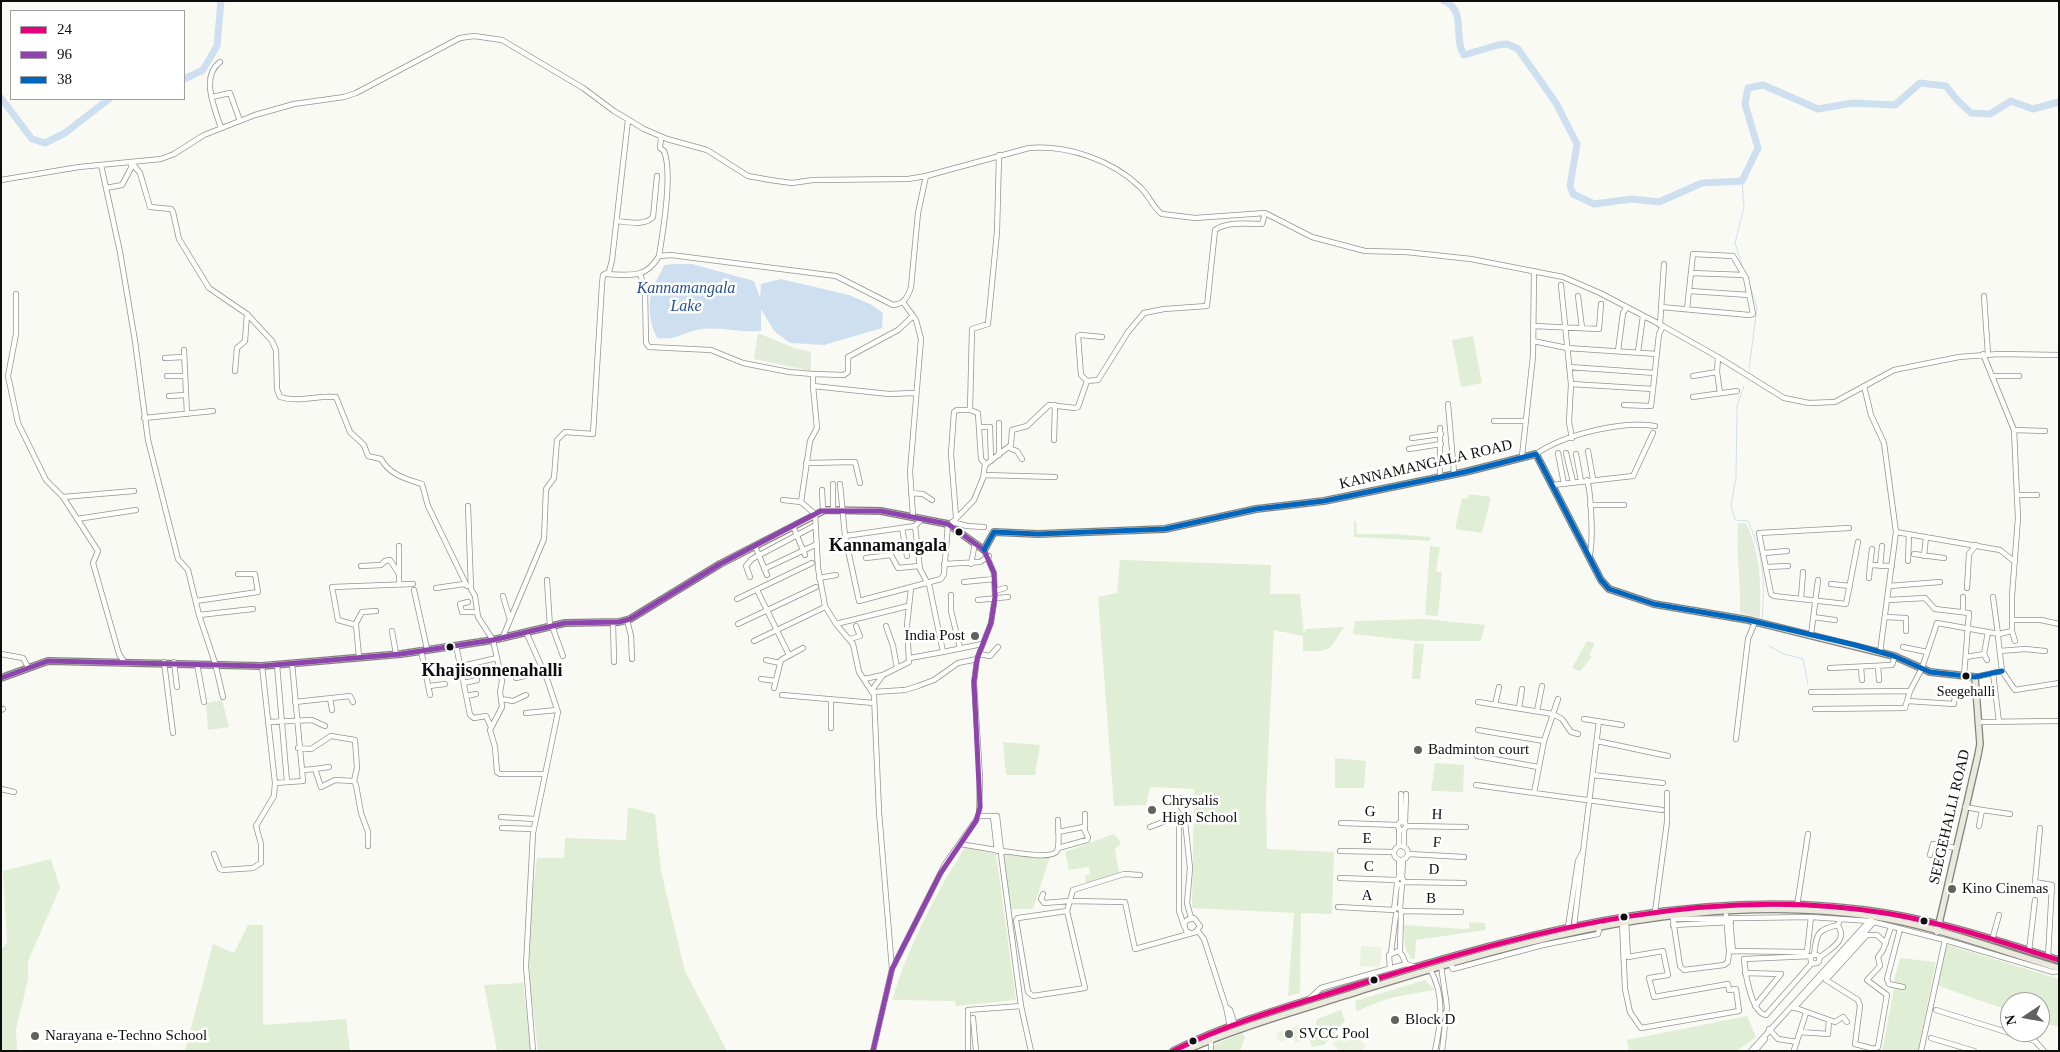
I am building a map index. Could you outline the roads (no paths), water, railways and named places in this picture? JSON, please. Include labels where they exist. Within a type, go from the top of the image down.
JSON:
[{"type":"main road","name":"KANNAMANGALA ROAD","points":[[984,550],[994,532],[1038,534],[1164,529],[1256,509],[1324,501],[1486,468],[1522,456],[1536,454],[1601,580],[1609,589],[1654,604],[1755,622],[1896,656],[1930,672],[1975,677]]},
{"type":"main road","points":[[1,678],[48,661],[174,662],[262,666],[396,654],[502,639],[565,623],[627,620],[755,546],[823,510],[842,512],[881,511],[950,524],[984,550]]},
{"type":"main road","name":"SEEGEHALLI ROAD","points":[[1936,932],[1978,756],[1975,677]]},
{"type":"main road","points":[[1173,1051],[1211,1037],[1571,926],[1655,912],[1709,906],[1797,906],[1938,924],[2059,960]]},
{"type":"main road","points":[[1184,1051],[1232,1026],[1416,966],[1516,942],[1624,922],[1728,917],[1799,911],[1875,917],[1936,932],[2059,969]]},
{"type":"main road","points":[[1293,1005],[1294,1012]]},
{"type":"street","points":[[1,180],[101,165],[161,159],[174,154],[204,134],[240,121],[294,104],[344,97],[460,38],[474,36],[502,40],[583,88],[628,120],[661,137],[707,150],[748,176],[792,183],[813,180],[856,181],[926,176],[999,155],[1038,147],[1082,153],[1122,173],[1150,197],[1157,211],[1176,217],[1265,213],[1312,237],[1365,251],[1406,252],[1470,259],[1563,277],[1661,325],[1718,357],[1784,398],[1793,401],[1835,402],[1894,370],[1985,354],[2059,355]]},
{"type":"street","points":[[220,62],[212,70],[210,76],[212,97],[221,128]]},
{"type":"street","points":[[212,97],[230,93],[240,121]]},
{"type":"street","points":[[502,639],[529,570],[544,539],[546,488],[554,478],[557,440],[565,432],[593,434],[601,292],[603,275],[609,272],[612,260],[628,120]]},
{"type":"street","points":[[606,274],[640,274],[649,270],[659,256],[664,227],[667,166],[664,151],[660,148],[661,137]]},
{"type":"street","points":[[970,410],[972,329],[988,324],[997,232],[999,155]]},
{"type":"street","points":[[106,188],[122,185],[132,162]]},
{"type":"street","points":[[132,162],[140,173],[150,207],[171,209],[178,239],[209,288],[247,314],[272,341],[276,350],[277,389],[280,397],[294,400],[325,396],[336,397],[350,432],[364,445],[368,456],[381,459],[385,466],[398,476],[422,484],[428,506],[466,584],[475,596],[477,612],[481,623],[493,640],[502,682],[501,710],[491,727]]},
{"type":"street","points":[[101,165],[117,234],[151,454],[178,559],[188,570],[223,697]]},
{"type":"street","points":[[617,222],[643,222],[649,221],[653,217],[657,176]]},
{"type":"street","points":[[659,256],[671,255],[836,276],[893,305],[903,302],[911,287],[918,213],[926,176]]},
{"type":"street","points":[[1087,381],[1098,380],[1128,332],[1144,313],[1164,309],[1207,306],[1215,230],[1219,227],[1236,224],[1262,224],[1265,213]]},
{"type":"street","points":[[1661,307],[1749,315],[1752,314],[1753,310],[1744,275],[1733,256],[1693,254],[1687,309]]},
{"type":"street","points":[[1624,405],[1651,406],[1661,325],[1664,264]]},
{"type":"street","points":[[1522,456],[1534,326],[1534,270]]},
{"type":"street","points":[[1691,272],[1744,275]]},
{"type":"street","points":[[640,274],[645,288],[646,343],[649,347],[711,350],[743,363],[789,372],[844,374],[848,372],[848,357],[898,330],[914,316]]},
{"type":"street","points":[[1561,285],[1571,384],[1569,418],[1572,438]]},
{"type":"street","points":[[1690,290],[1749,295]]},
{"type":"street","points":[[16,294],[16,334],[8,381],[18,415],[18,423],[46,480],[63,497],[98,551],[93,563],[119,654],[124,663]]},
{"type":"street","points":[[1578,296],[1582,328]]},
{"type":"street","points":[[1984,296],[1985,354],[2014,430],[2018,518],[2012,631],[2015,641]]},
{"type":"street","points":[[903,302],[914,316],[919,328],[920,339],[910,472],[913,516]]},
{"type":"street","points":[[1534,326],[1600,327],[1601,304]]},
{"type":"street","points":[[1618,351],[1622,313],[1627,307]]},
{"type":"street","points":[[235,371],[236,348],[246,341],[247,314]]},
{"type":"street","points":[[1638,352],[1643,316]]},
{"type":"street","points":[[1087,381],[1081,375],[1078,336],[1102,337]]},
{"type":"street","points":[[1533,341],[1567,348],[1657,354]]},
{"type":"street","points":[[184,350],[186,414]]},
{"type":"street","points":[[165,358],[184,357]]},
{"type":"street","points":[[1718,357],[1717,372],[1720,393]]},
{"type":"street","points":[[1569,367],[1655,373]]},
{"type":"street","points":[[1693,376],[1717,372]]},
{"type":"street","points":[[801,502],[810,441],[817,428],[813,374]]},
{"type":"street","points":[[167,376],[185,376]]},
{"type":"street","points":[[1992,376],[2019,376]]},
{"type":"street","points":[[840,484],[845,536],[859,600],[929,584],[942,579],[950,524],[974,500],[984,475],[986,464],[1009,448],[1012,430],[1027,426],[1049,405],[1078,407],[1087,381]]},
{"type":"street","points":[[1571,384],[1653,389]]},
{"type":"street","points":[[813,386],[889,394],[915,393]]},
{"type":"street","points":[[1864,386],[1871,415],[1884,443],[1896,532],[1880,652]]},
{"type":"street","points":[[1693,397],[1737,391]]},
{"type":"street","points":[[169,396],[186,395]]},
{"type":"street","points":[[1448,404],[1454,474]]},
{"type":"street","points":[[1054,440],[1055,405]]},
{"type":"street","points":[[956,517],[951,454],[954,412],[957,410],[978,412],[981,459],[986,464]]},
{"type":"street","points":[[144,418],[213,411]]},
{"type":"street","points":[[1494,421],[1526,421]]},
{"type":"street","points":[[999,423],[1000,455]]},
{"type":"street","points":[[1536,454],[1572,438],[1627,424],[1655,426]]},
{"type":"street","points":[[979,427],[990,428],[991,461]]},
{"type":"street","points":[[1440,428],[1440,476]]},
{"type":"street","points":[[2014,430],[2044,430]]},
{"type":"street","points":[[1553,485],[1633,476],[1653,432]]},
{"type":"street","points":[[1412,438],[1441,434]]},
{"type":"street","points":[[1409,449],[1441,444]]},
{"type":"street","points":[[1009,448],[1017,451],[1022,458]]},
{"type":"street","points":[[1588,451],[1593,480]]},
{"type":"street","points":[[1566,453],[1573,482]]},
{"type":"street","points":[[1558,454],[1564,484]]},
{"type":"street","points":[[1576,454],[1581,481]]},
{"type":"street","points":[[806,463],[855,462],[860,483]]},
{"type":"street","points":[[984,475],[1055,477]]},
{"type":"street","points":[[1587,480],[1590,493],[1592,545],[1589,557]]},
{"type":"street","points":[[833,484],[833,510]]},
{"type":"street","points":[[822,490],[823,510]]},
{"type":"street","points":[[63,497],[134,491]]},
{"type":"street","points":[[911,493],[923,494],[932,500]]},
{"type":"street","points":[[2017,496],[2037,496]]},
{"type":"street","points":[[782,500],[801,502],[815,514],[819,578],[826,607],[836,624],[853,644],[860,672],[872,691],[879,812],[892,969]]},
{"type":"street","points":[[1590,505],[1624,504]]},
{"type":"street","points":[[468,506],[471,590]]},
{"type":"street","points":[[77,519],[136,510]]},
{"type":"street","points":[[845,536],[915,526],[922,519]]},
{"type":"street","points":[[950,524],[984,527]]},
{"type":"street","points":[[750,577],[746,566],[759,554],[816,525]]},
{"type":"street","points":[[793,526],[804,552]]},
{"type":"street","points":[[915,526],[919,566],[929,584],[943,652]]},
{"type":"street","points":[[902,528],[907,556]]},
{"type":"street","points":[[1849,528],[1760,532],[1772,595],[1846,604],[1858,542]]},
{"type":"street","points":[[1896,532],[1976,545],[2004,552],[2015,562]]},
{"type":"street","points":[[1908,561],[1909,534]]},
{"type":"street","points":[[1924,556],[1926,537]]},
{"type":"street","points":[[971,564],[975,543]]},
{"type":"street","points":[[764,569],[804,552],[817,544]]},
{"type":"street","points":[[1967,588],[1969,554],[1976,545]]},
{"type":"street","points":[[399,546],[399,583]]},
{"type":"street","points":[[755,546],[767,575]]},
{"type":"street","points":[[1880,566],[1882,546]]},
{"type":"street","points":[[1869,578],[1872,549]]},
{"type":"street","points":[[873,1051],[892,969],[940,874],[978,816],[980,778],[974,682],[978,656],[990,623],[994,599],[994,579],[989,556],[984,550]]},
{"type":"street","points":[[1764,553],[1787,551]]},
{"type":"street","points":[[1914,554],[1944,558]]},
{"type":"street","points":[[866,558],[891,556],[898,568],[919,566]]},
{"type":"street","points":[[944,564],[971,564],[980,562],[989,556]]},
{"type":"street","points":[[361,566],[381,565],[385,561],[390,560],[399,574]]},
{"type":"street","points":[[737,599],[812,563]]},
{"type":"street","points":[[1870,565],[1892,566]]},
{"type":"street","points":[[1766,568],[1788,566]]},
{"type":"street","points":[[1801,599],[1803,572]]},
{"type":"street","points":[[196,601],[258,592],[255,574],[238,574]]},
{"type":"street","points":[[819,578],[836,575]]},
{"type":"street","points":[[964,582],[994,579]]},
{"type":"street","points":[[547,580],[551,626],[564,656]]},
{"type":"street","points":[[1811,635],[1818,580]]},
{"type":"street","points":[[1890,586],[1940,582]]},
{"type":"street","points":[[355,625],[338,620],[332,587],[399,583],[413,584]]},
{"type":"street","points":[[436,588],[466,584]]},
{"type":"street","points":[[1831,584],[1850,586]]},
{"type":"street","points":[[738,624],[816,586]]},
{"type":"street","points":[[864,679],[883,675],[908,664],[910,658],[907,625],[908,606],[912,588]]},
{"type":"street","points":[[994,591],[1005,588]]},
{"type":"street","points":[[414,590],[430,695]]},
{"type":"street","points":[[757,590],[789,655]]},
{"type":"street","points":[[951,595],[951,611],[960,648]]},
{"type":"street","points":[[504,596],[510,620]]},
{"type":"street","points":[[978,600],[1008,597]]},
{"type":"street","points":[[1963,597],[1963,612]]},
{"type":"street","points":[[1993,597],[2002,671],[2015,690],[2059,683]]},
{"type":"street","points":[[1888,600],[1925,598],[1935,609],[1969,614],[1964,676]]},
{"type":"street","points":[[468,602],[460,604],[462,612],[477,612]]},
{"type":"street","points":[[836,624],[908,606]]},
{"type":"street","points":[[754,641],[826,607]]},
{"type":"street","points":[[199,615],[253,609]]},
{"type":"street","points":[[355,625],[362,612],[376,611]]},
{"type":"street","points":[[1813,617],[1836,620]]},
{"type":"street","points":[[1886,617],[1906,618],[1906,631]]},
{"type":"street","points":[[627,620],[631,636],[632,659]]},
{"type":"street","points":[[2013,620],[2041,620],[2059,624]]},
{"type":"street","points":[[613,622],[614,662]]},
{"type":"street","points":[[1736,739],[1748,639],[1755,622]]},
{"type":"street","points":[[1815,709],[1905,708],[1910,690],[1922,668],[1937,624],[1998,634],[2012,631]]},
{"type":"street","points":[[355,625],[357,628],[359,657]]},
{"type":"street","points":[[850,639],[860,636],[856,626]]},
{"type":"street","points":[[886,626],[893,646],[897,668]]},
{"type":"street","points":[[392,631],[396,654]]},
{"type":"street","points":[[1987,660],[1984,654],[1988,632]]},
{"type":"street","points":[[527,634],[544,671],[558,710],[557,724],[544,774],[533,829],[526,966],[533,1051]]},
{"type":"street","points":[[910,658],[982,644]]},
{"type":"street","points":[[456,645],[471,716],[486,716],[491,727],[498,774],[544,774]]},
{"type":"street","points":[[872,691],[905,690],[918,686],[934,680],[958,664],[978,656],[990,656],[998,647]]},
{"type":"street","points":[[1903,647],[1927,652]]},
{"type":"street","points":[[774,688],[780,663],[789,655],[803,648]]},
{"type":"street","points":[[2000,651],[2025,649],[2045,651]]},
{"type":"street","points":[[1,654],[25,659],[28,667]]},
{"type":"street","points":[[1966,657],[1984,654]]},
{"type":"street","points":[[1830,668],[1893,665],[1896,656]]},
{"type":"street","points":[[427,674],[497,658]]},
{"type":"street","points":[[766,660],[780,663]]},
{"type":"street","points":[[164,662],[173,732]]},
{"type":"street","points":[[174,662],[177,687]]},
{"type":"street","points":[[197,663],[204,702]]},
{"type":"street","points":[[275,783],[303,781],[303,770],[298,748],[292,663]]},
{"type":"street","points":[[277,664],[287,782]]},
{"type":"street","points":[[214,854],[220,869],[224,870],[253,868],[261,863],[260,844],[256,826],[274,796],[275,783],[262,666]]},
{"type":"street","points":[[1878,666],[1879,680]]},
{"type":"street","points":[[1861,667],[1862,680]]},
{"type":"street","points":[[516,678],[544,671]]},
{"type":"street","name":"KANNAMANGALA ROAD","points":[[1975,677],[2002,671]]},
{"type":"street","points":[[1993,673],[1999,722]]},
{"type":"street","points":[[872,691],[883,675]]},
{"type":"street","points":[[761,679],[776,681]]},
{"type":"street","points":[[464,682],[477,680]]},
{"type":"street","points":[[429,686],[445,684]]},
{"type":"street","points":[[1892,684],[1892,690]]},
{"type":"street","points":[[1537,710],[1542,686]]},
{"type":"street","points":[[1495,705],[1499,687]]},
{"type":"street","points":[[1519,708],[1522,689]]},
{"type":"street","points":[[1811,692],[1910,690]]},
{"type":"street","points":[[466,696],[476,694]]},
{"type":"street","points":[[500,699],[513,700],[526,695]]},
{"type":"street","points":[[782,695],[874,703]]},
{"type":"street","points":[[1908,701],[1954,704],[1955,695],[1961,695]]},
{"type":"street","points":[[295,702],[350,696],[353,702]]},
{"type":"street","points":[[330,698],[332,710]]},
{"type":"street","points":[[1534,793],[1544,741],[1558,699]]},
{"type":"street","points":[[831,700],[831,728]]},
{"type":"street","points":[[1478,702],[1553,714],[1562,719],[1571,732],[1578,734]]},
{"type":"street","points":[[526,713],[558,710]]},
{"type":"street","points":[[1584,718],[1622,725]]},
{"type":"street","points":[[268,722],[312,720],[324,726]]},
{"type":"street","points":[[1571,926],[1578,861],[1583,852],[1600,721]]},
{"type":"street","points":[[1978,722],[2059,721]]},
{"type":"street","points":[[1478,730],[1544,741]]},
{"type":"street","points":[[298,748],[314,748],[331,736],[355,740],[357,768],[354,780],[364,826],[368,832],[368,846]]},
{"type":"street","points":[[1596,741],[1668,756]]},
{"type":"street","points":[[1477,756],[1538,767]]},
{"type":"street","points":[[303,770],[329,766]]},
{"type":"street","points":[[315,769],[321,787],[335,780],[354,780]]},
{"type":"street","points":[[1593,775],[1663,783]]},
{"type":"street","points":[[1476,785],[1662,810]]},
{"type":"street","points":[[1,789],[14,792]]},
{"type":"street","points":[[1655,912],[1667,822],[1667,793]]},
{"type":"street","points":[[1401,860],[1409,854],[1402,847],[1403,794]]},
{"type":"street","points":[[1181,798],[1179,804],[1184,812],[1190,868],[1188,908],[1191,918]]},
{"type":"street","points":[[1965,807],[2010,814]]},
{"type":"street","points":[[1979,826],[1982,810]]},
{"type":"street","points":[[1058,848],[1088,839],[1085,827],[1085,814]]},
{"type":"street","points":[[978,816],[997,817],[1021,1006],[1031,1051]]},
{"type":"street","points":[[500,817],[535,819]]},
{"type":"street","points":[[1150,827],[1173,818],[1179,822],[1179,910],[1184,926],[1190,933]]},
{"type":"street","points":[[960,844],[1000,851],[1048,856],[1056,853],[1058,848],[1058,820]]},
{"type":"street","name":"G","points":[[1341,823],[1402,826]]},
{"type":"street","name":"H","points":[[1402,826],[1466,827]]},
{"type":"street","points":[[1058,832],[1085,827]]},
{"type":"street","points":[[502,828],[533,829]]},
{"type":"street","points":[[2040,828],[2035,882],[2052,885],[2048,957]]},
{"type":"street","points":[[1797,906],[1808,834]]},
{"type":"street","points":[[1930,855],[1933,844],[1956,848]]},
{"type":"street","points":[[1390,968],[1388,958],[1391,953],[1398,911],[1401,860],[1394,852],[1402,847]]},
{"type":"street","name":"E","points":[[1340,851],[1394,852]]},
{"type":"street","name":"F","points":[[1409,854],[1464,857]]},
{"type":"street","points":[[1067,911],[1021,916],[1016,920],[1028,992],[1033,996],[1082,990],[1086,986],[1067,911],[1072,890],[1129,873],[1140,875]]},
{"type":"street","name":"C","points":[[1340,878],[1400,881]]},
{"type":"street","name":"D","points":[[1400,881],[1464,883]]},
{"type":"street","points":[[1043,894],[1041,899],[1044,903],[1069,901],[1125,902],[1135,949],[1198,931]]},
{"type":"street","points":[[2029,951],[2035,900]]},
{"type":"street","name":"A","points":[[1338,907],[1398,911]]},
{"type":"street","points":[[1179,910],[1188,908]]},
{"type":"street","points":[[1398,911],[1400,952],[1406,964]]},
{"type":"street","name":"B","points":[[1398,911],[1461,912]]},
{"type":"street","points":[[1992,940],[1998,915]]},
{"type":"street","points":[[1728,917],[1731,951],[1729,960],[1724,964],[1682,970],[1672,920],[1728,917],[1840,919],[1875,917],[1891,927],[1945,940],[2053,972],[2059,969]]},
{"type":"street","points":[[1731,951],[1807,952],[1811,917]]},
{"type":"street","points":[[1824,977],[1829,967],[1875,917]]},
{"type":"street","points":[[1824,977],[1875,917]]},
{"type":"street","points":[[1184,926],[1187,920],[1191,918]]},
{"type":"street","points":[[1191,918],[1198,921],[1198,931],[1204,939],[1232,1026]]},
{"type":"street","points":[[1813,963],[1816,957],[1840,940],[1842,933],[1838,924],[1840,919]]},
{"type":"street","points":[[1624,922],[1628,957],[1660,951],[1664,952],[1668,975],[1650,978],[1654,997],[1728,984],[1729,990],[1736,989],[1739,1011],[1641,1028],[1630,1012],[1625,989],[1624,922]]},
{"type":"street","points":[[1829,967],[1816,957],[1744,959],[1745,973],[1755,1006],[1763,1015],[1766,1015],[1813,963],[1816,957],[1816,937],[1820,931],[1838,924]]},
{"type":"street","points":[[1450,964],[1454,969],[1543,945],[1598,934],[1600,926]]},
{"type":"street","points":[[1813,963],[1824,977],[1860,1003],[1855,1044],[1876,1049],[1888,995],[1867,980],[1880,966],[1878,957],[1891,927]]},
{"type":"street","points":[[1900,929],[1887,978],[1889,984],[1903,987]]},
{"type":"street","points":[[1750,1051],[1793,1006],[1867,935],[1877,935],[1886,942]]},
{"type":"street","points":[[1921,1051],[1945,940]]},
{"type":"street","points":[[1391,953],[1400,952]]},
{"type":"street","points":[[1307,1001],[1321,988],[1406,964],[1416,966]]},
{"type":"street","points":[[1441,966],[1447,1007],[1442,1051]]},
{"type":"street","points":[[1430,969],[1440,993],[1440,1024],[1434,1051]]},
{"type":"street","points":[[1745,973],[1781,974],[1755,1006]]},
{"type":"street","points":[[968,1051],[968,1010],[1021,1006]]},
{"type":"street","points":[[1793,1006],[1806,1013],[1835,1022],[1843,1017],[1847,1022]]},
{"type":"street","points":[[1936,1010],[2035,1041],[2044,1051]]},
{"type":"street","points":[[1794,1050],[1806,1013]]},
{"type":"street","points":[[973,1018],[976,1051]]},
{"type":"street","points":[[1800,1032],[1828,1034],[1829,1020]]},
{"type":"street","points":[[1770,1030],[1778,1039],[1797,1042]]},
{"type":"street","points":[[1755,1051],[1770,1030]]},
{"type":"street","points":[[1211,1037],[1211,1051]]},
{"type":"street","points":[[1931,1038],[1974,1051]]},
{"type":"water","name":"Kannamangala Lake","points":[[692,264],[754,281],[760,298],[761,284],[781,279],[849,295],[872,305],[883,313],[882,328],[824,345],[790,343],[774,331],[761,309],[761,331],[702,329],[676,337],[657,338],[650,315],[650,297],[654,284],[664,265]]},
{"type":"waterway","points":[[185,79],[203,70],[217,46],[221,1]]},
{"type":"waterway","points":[[1444,1],[1451,5],[1458,18],[1459,41],[1464,55],[1498,45],[1507,44],[1518,49],[1556,103],[1577,144],[1570,186],[1573,194],[1594,204],[1632,199],[1659,202],[1702,183],[1742,181],[1758,148],[1745,104],[1748,88],[1763,85],[1818,109],[1853,103],[1895,105],[1920,83],[1946,86],[1971,113],[1990,114],[2011,101],[2033,109],[2059,102]]},
{"type":"waterway","points":[[1,98],[32,139],[45,143],[65,133],[108,100]]},
{"type":"waterway","points":[[1742,181],[1744,207],[1735,243],[1744,271]]},
{"type":"waterway","points":[[1749,282],[1757,308],[1749,369]]},
{"type":"waterway","points":[[1744,386],[1737,406],[1736,477],[1731,506],[1735,520],[1748,521],[1757,546],[1763,581],[1762,619]]},
{"type":"waterway","points":[[1769,646],[1784,654],[1803,659],[1808,685]]},
{"type":"waterway","points":[[1,950],[8,948]]},
{"type":"place","name":"India Post","points":[[975,636]]},
{"type":"place","name":"Seegehalli","points":[[1966,676]]},
{"type":"place","name":"Badminton court","points":[[1418,750]]},
{"type":"place","name":"Chrysalis High School","points":[[1152,810]]},
{"type":"place","name":"Kino Cinemas","points":[[1952,889]]},
{"type":"place","name":"Block D","points":[[1395,1020]]},
{"type":"place","name":"SVCC Pool","points":[[1289,1034]]},
{"type":"place","name":"Narayana e-Techno School","points":[[35,1036]]},
{"type":"district","name":"Kannamangala","points":[[888,546]]},
{"type":"district","name":"Khajisonnenahalli","points":[[492,671]]}]
